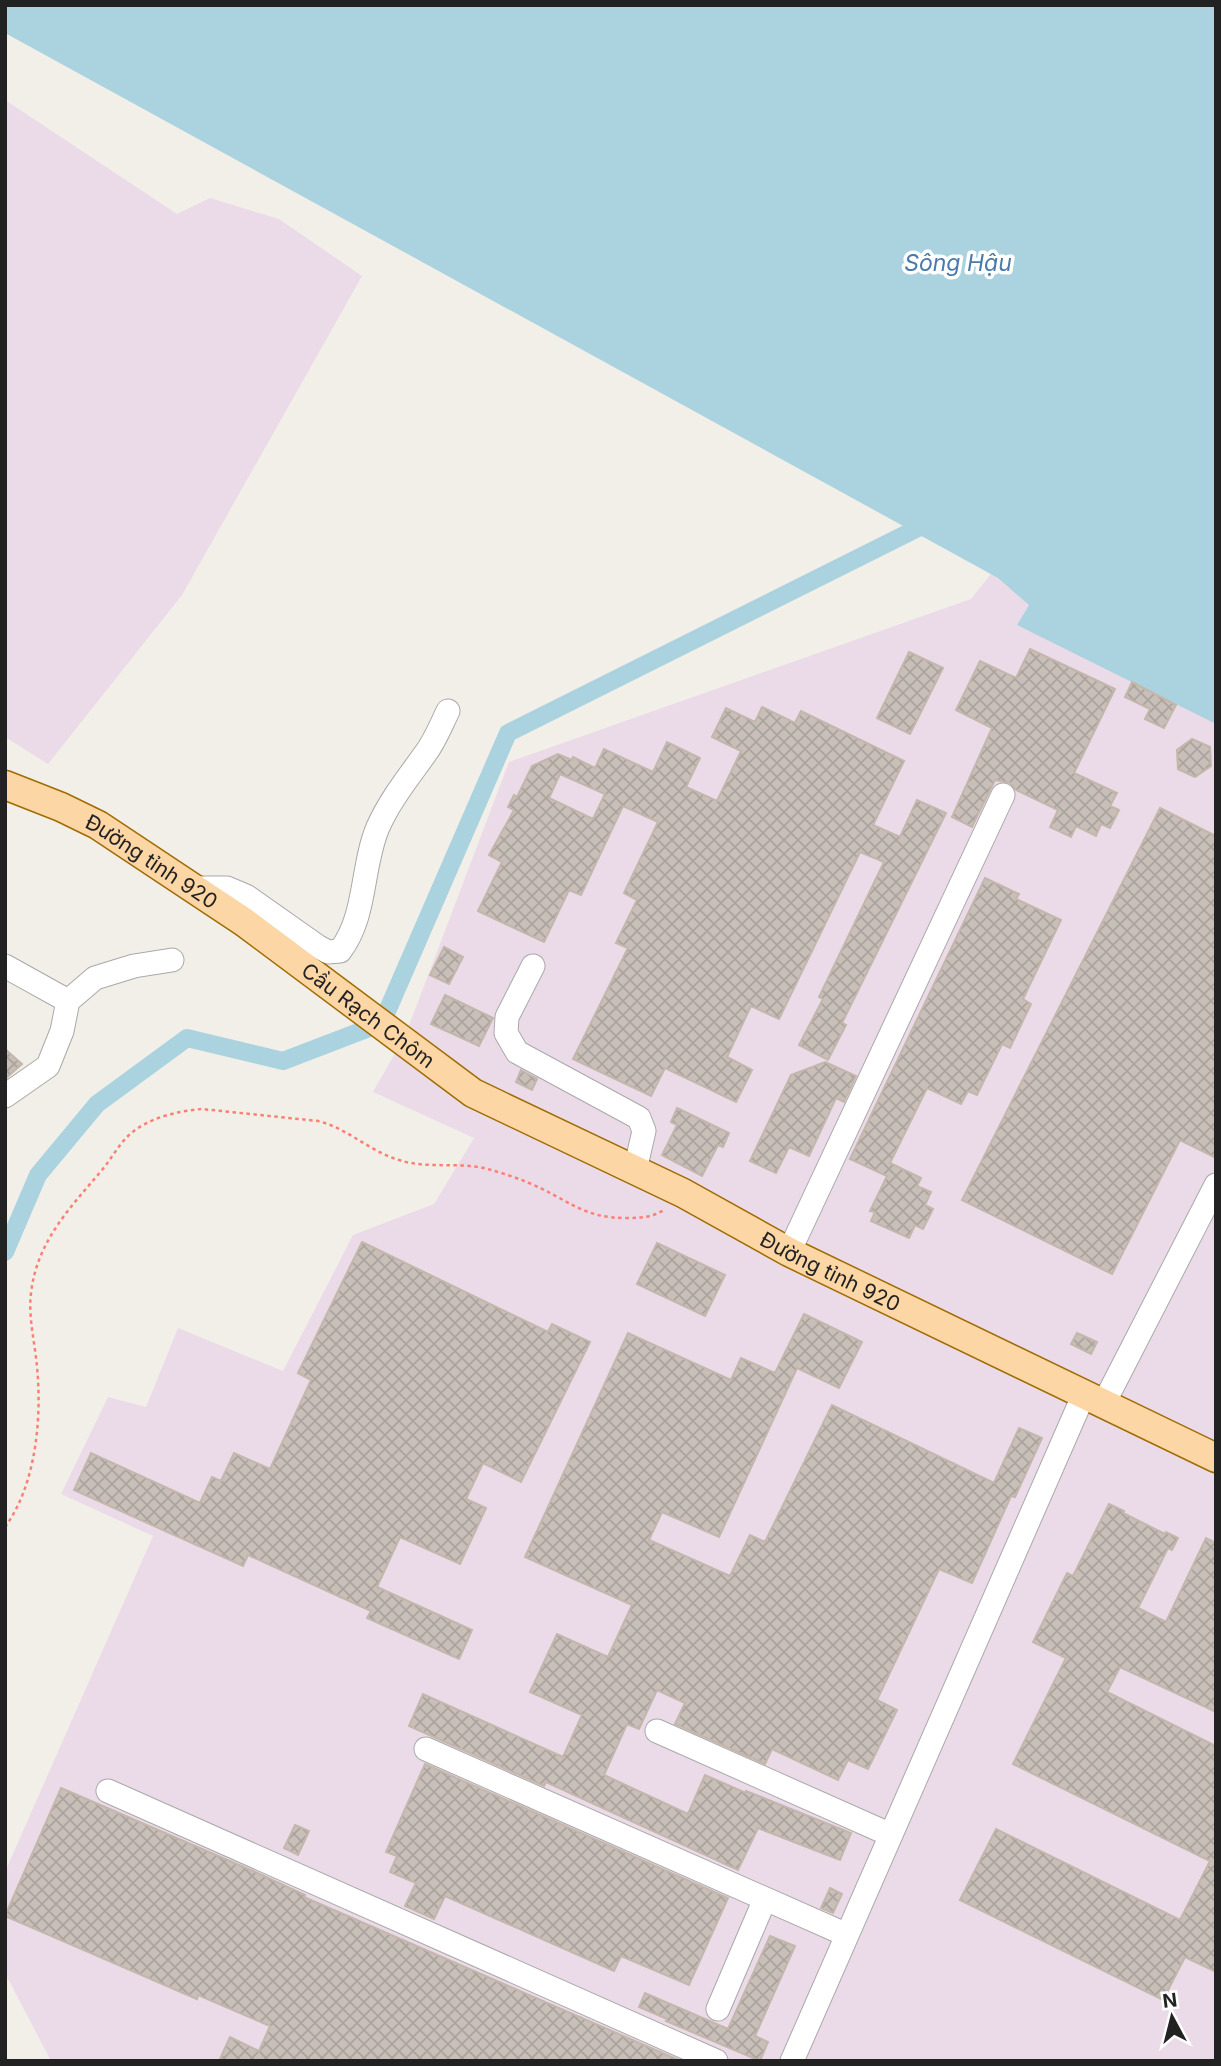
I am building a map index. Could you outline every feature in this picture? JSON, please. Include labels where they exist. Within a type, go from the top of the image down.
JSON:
[{"type":"main road","name":"Đường tỉnh 920","points":[[5,785],[98,825],[244,922],[288,955]]},
{"type":"main road","name":"Cầu Rạch Chôm","points":[[288,955],[449,1077]]},
{"type":"main road","name":"Đường tỉnh 920","points":[[449,1077],[473,1093],[684,1193],[789,1252],[1216,1458]]},
{"type":"street","points":[[191,888],[227,888],[265,909],[317,946],[328,952],[340,951],[355,923],[378,828],[404,781],[426,753],[448,711]]},
{"type":"street","points":[[789,1252],[1003,795]]},
{"type":"street","points":[[5,1096],[48,1066],[62,1031],[68,1001],[96,978],[135,966],[172,960]]},
{"type":"street","points":[[5,966],[68,1001]]},
{"type":"street","points":[[533,966],[507,1017],[506,1033],[517,1052],[639,1118],[644,1130],[635,1170]]},
{"type":"street","points":[[792,2061],[891,1835],[1094,1399],[1216,1185]]},
{"type":"street","points":[[657,1731],[891,1835]]},
{"type":"street","points":[[426,1749],[847,1935]]},
{"type":"street","points":[[108,1791],[716,2061]]},
{"type":"street","points":[[718,2009],[765,1899]]},
{"type":"path","points":[[5,1527],[12,1518],[24,1489],[34,1455],[38,1390],[30,1294],[40,1257],[63,1215],[130,1134],[147,1124],[183,1110],[202,1109],[318,1121],[333,1125],[372,1149],[399,1161],[483,1168],[531,1183],[586,1213],[604,1218],[652,1217],[684,1193]]},
{"type":"shaded area","points":[[5,100],[177,214],[210,198],[279,219],[362,276],[182,595],[48,764],[5,737]]},
{"type":"shaded area","points":[[999,564],[1216,674],[1216,2061],[51,2061],[5,1973],[5,1872],[153,1536],[61,1494],[108,1397],[146,1407],[178,1328],[283,1371],[353,1235],[434,1204],[474,1138],[373,1092],[405,1036],[509,762],[971,599]]},
{"type":"water","name":"Sông Hậu","points":[[5,5],[1216,5],[1216,724],[1017,625],[1029,605],[998,578],[5,33]]},
{"type":"building","points":[[1030,649],[1115,689],[1074,773],[1117,793],[1110,806],[1119,810],[1110,828],[1101,824],[1096,836],[1076,826],[1071,837],[1050,827],[1058,810],[1016,790],[1010,783],[995,780],[972,827],[952,817],[992,728],[956,710],[980,661],[1016,678]]},
{"type":"building","points":[[909,652],[943,668],[910,734],[877,718]]},
{"type":"building","points":[[1132,682],[1176,705],[1164,728],[1145,719],[1150,709],[1125,697]]},
{"type":"building","points":[[762,707],[795,723],[801,711],[904,761],[873,825],[900,837],[917,800],[946,813],[842,1023],[846,1025],[828,1060],[799,1045],[823,999],[819,997],[884,862],[860,852],[779,1019],[751,1006],[727,1057],[752,1070],[736,1102],[665,1068],[651,1096],[573,1059],[628,948],[616,943],[637,900],[624,893],[658,822],[623,806],[581,895],[569,890],[544,942],[478,911],[502,862],[489,855],[514,810],[508,807],[514,795],[517,797],[532,766],[558,754],[572,760],[573,757],[595,768],[604,749],[653,772],[667,742],[700,758],[686,787],[717,801],[741,751],[712,737],[726,708],[755,722]],"holes":[[[560,774],[605,794],[593,819],[549,798]]]},
{"type":"building","points":[[1192,739],[1210,747],[1211,766],[1195,777],[1178,769],[1177,750]]},
{"type":"building","points":[[1160,808],[1216,836],[1216,1158],[1180,1140],[1112,1274],[962,1200]]},
{"type":"building","points":[[985,878],[1019,894],[1016,899],[1061,920],[1023,999],[1031,1004],[1010,1048],[1002,1044],[977,1095],[968,1091],[961,1104],[927,1088],[890,1163],[921,1178],[917,1186],[931,1192],[925,1205],[933,1209],[923,1229],[915,1225],[909,1238],[871,1221],[875,1212],[870,1211],[887,1176],[850,1159]]},
{"type":"building","points":[[444,947],[463,957],[449,984],[430,975]]},
{"type":"building","points":[[445,995],[493,1018],[479,1046],[431,1024]]},
{"type":"building","points":[[5,1049],[22,1064],[5,1079]]},
{"type":"building","points":[[825,1062],[856,1076],[844,1102],[836,1098],[809,1156],[789,1147],[776,1173],[750,1161],[791,1075]]},
{"type":"building","points":[[521,1070],[537,1079],[532,1090],[516,1082]]},
{"type":"building","points":[[677,1108],[729,1133],[723,1147],[718,1145],[702,1176],[662,1155],[677,1125],[671,1122]]},
{"type":"building","points":[[362,1242],[548,1332],[552,1324],[590,1342],[521,1482],[483,1463],[466,1499],[486,1508],[460,1564],[400,1537],[377,1587],[472,1630],[459,1659],[367,1618],[371,1611],[248,1555],[243,1566],[74,1490],[91,1453],[200,1503],[212,1477],[221,1481],[234,1453],[270,1469],[311,1380],[298,1373]]},
{"type":"building","points":[[657,1243],[725,1275],[705,1316],[637,1284]]},
{"type":"building","points":[[804,1314],[862,1342],[839,1388],[797,1368],[719,1537],[662,1512],[649,1540],[730,1576],[750,1535],[765,1542],[832,1405],[994,1483],[1019,1428],[1042,1438],[1015,1497],[1011,1496],[972,1583],[939,1569],[877,1700],[897,1710],[868,1769],[848,1760],[838,1780],[772,1749],[765,1764],[675,1724],[685,1703],[657,1690],[639,1729],[627,1724],[604,1775],[688,1814],[705,1775],[851,1833],[840,1860],[758,1828],[738,1870],[546,1782],[544,1786],[409,1726],[423,1694],[563,1757],[582,1715],[530,1692],[557,1634],[608,1657],[632,1605],[525,1557],[628,1333],[731,1380],[741,1358],[775,1373]]},
{"type":"building","points":[[1077,1333],[1097,1342],[1091,1354],[1071,1344]]},
{"type":"building","points":[[1109,1504],[1165,1534],[1166,1532],[1178,1538],[1172,1550],[1168,1548],[1138,1608],[1166,1622],[1206,1538],[1216,1543],[1216,1712],[1120,1667],[1107,1692],[1216,1746],[1216,1972],[1185,1957],[1163,2000],[960,1900],[996,1829],[1180,1920],[1210,1861],[1013,1764],[1066,1658],[1033,1642],[1067,1573],[1073,1576]]},
{"type":"building","points":[[425,1764],[728,1898],[689,1985],[621,1956],[614,1971],[445,1896],[434,1919],[405,1906],[416,1883],[390,1872],[397,1856],[386,1852]]},
{"type":"building","points":[[61,1788],[681,2061],[219,2061],[230,2037],[259,2051],[270,2026],[198,1995],[197,1999],[5,1916]]},
{"type":"building","points":[[295,1825],[309,1831],[298,1855],[284,1848]]},
{"type":"building","points":[[830,1888],[842,1894],[833,1913],[821,1908]]},
{"type":"building","points":[[770,1936],[795,1946],[755,2036],[768,2042],[760,2061],[639,2007],[645,1993],[728,2029]]},
{"type":"waterway","points":[[5,1252],[38,1175],[97,1104],[187,1038],[283,1061],[382,1023],[508,733],[932,521]]}]
